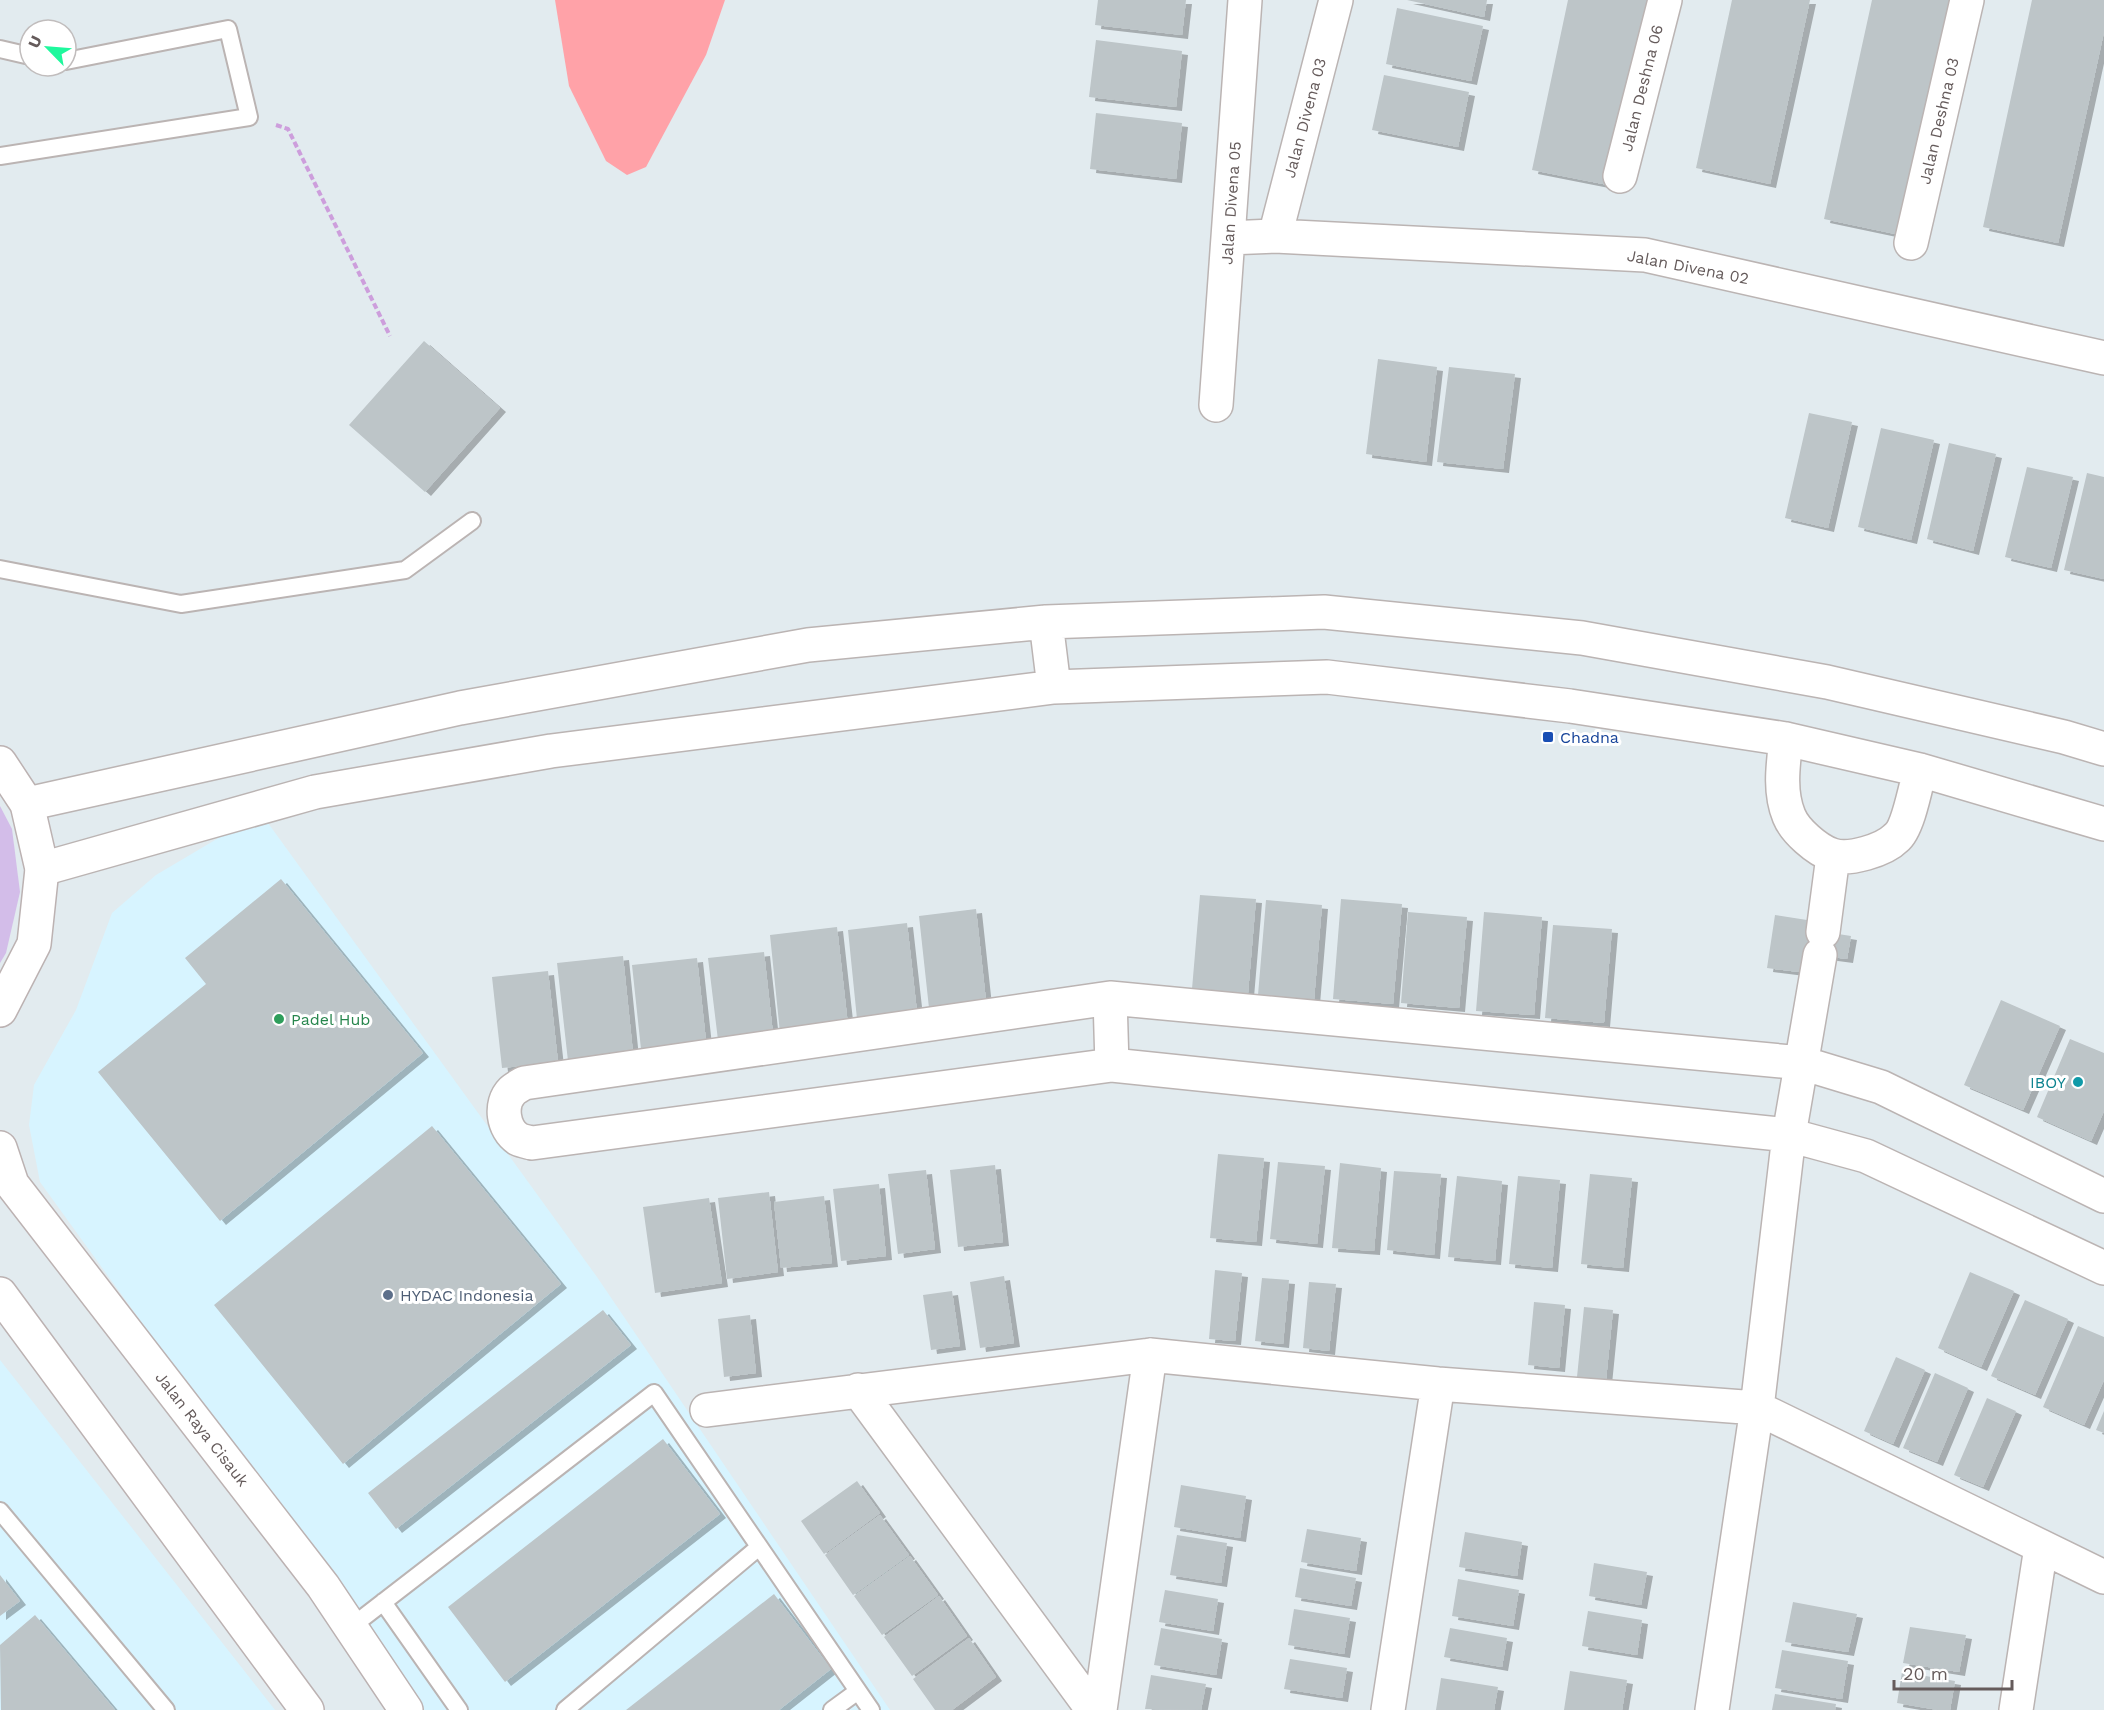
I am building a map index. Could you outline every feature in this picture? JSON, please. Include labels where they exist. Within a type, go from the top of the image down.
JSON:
[{"type":"street","name":"Jalan Divena 05","points":[[1216,405],[1245,0]]},
{"type":"street","name":"Jalan Divena 03","points":[[1275,236],[1336,0]]},
{"type":"street","name":"Jalan Deshna 06","points":[[1620,176],[1665,0]]},
{"type":"street","name":"Jalan Deshna 03","points":[[1911,243],[1967,0]]},
{"type":"street","name":"Jalan Divena 02","points":[[1228,238],[1275,236],[1645,255],[2104,358]]},
{"type":"street","points":[[27,804],[460,708],[808,645],[1046,622],[1324,612],[1582,638],[1827,682],[2064,736],[2104,749]]},
{"type":"street","points":[[1046,622],[1054,687]]},
{"type":"street","points":[[42,869],[315,792],[551,751],[1054,687],[1327,678],[1570,706],[1786,740],[1920,770],[2104,824]]},
{"type":"street","points":[[1786,740],[1782,780],[1789,817],[1807,840],[1833,856],[1866,855],[1898,837],[1911,808],[1920,770]]},
{"type":"street","points":[[0,763],[27,804],[42,869],[34,944],[0,1010]]},
{"type":"street","points":[[1712,1710],[1757,1408],[1789,1135],[1821,944],[1833,856]]},
{"type":"street","points":[[1110,998],[1112,1065]]},
{"type":"street","points":[[2104,1196],[1881,1087],[1802,1063],[1110,998],[524,1083],[512,1090],[505,1102],[504,1116],[509,1129],[519,1139],[532,1143],[1112,1065],[1789,1135],[1866,1156],[2104,1268]]},
{"type":"street","name":"Jalan Raya Cisauk","points":[[0,1148],[12,1184],[323,1586],[406,1710]]},
{"type":"street","points":[[0,1294],[307,1710]]},
{"type":"street","points":[[1100,1710],[1150,1355]]},
{"type":"street","points":[[707,1410],[1150,1355],[1438,1384],[1757,1408],[2104,1577]]},
{"type":"street","points":[[1388,1710],[1438,1384]]},
{"type":"street","points":[[858,1390],[1093,1710]]},
{"type":"street","points":[[2016,1710],[2041,1547]]},
{"type":"lane","points":[[0,156],[249,117],[228,29],[78,59]]},
{"type":"lane","points":[[0,49],[18,53]]},
{"type":"lane","points":[[0,569],[181,604],[405,570],[472,521]]},
{"type":"lane","points":[[351,1627],[654,1394],[871,1710]]},
{"type":"lane","points":[[0,1511],[166,1710]]},
{"type":"lane","points":[[565,1710],[759,1547]]},
{"type":"lane","points":[[383,1602],[459,1710]]},
{"type":"lane","points":[[832,1710],[858,1691]]},
{"type":"path","points":[[249,117],[288,129],[390,336]]},
{"type":"shaded area","points":[[555,0],[725,0],[706,55],[646,167],[627,175],[606,161],[569,86]]},
{"type":"shaded area","points":[[0,806],[12,829],[20,892],[6,953],[0,963]]},
{"type":"shaded area","points":[[268,823],[597,1277],[890,1710],[413,1710],[297,1537],[40,1182],[29,1125],[34,1085],[76,1010],[112,913],[156,875],[232,830]]},
{"type":"shaded area","points":[[0,1360],[275,1710],[0,1710]]},
{"type":"building","points":[[1098,0],[1186,0],[1182,35],[1095,25]]},
{"type":"building","points":[[1407,0],[1487,0],[1484,17]]},
{"type":"building","points":[[1568,0],[1647,0],[1608,185],[1532,170]]},
{"type":"building","points":[[1732,0],[1810,0],[1770,184],[1696,168]]},
{"type":"building","points":[[1872,0],[1951,0],[1900,235],[1824,219]]},
{"type":"building","points":[[2032,0],[2104,0],[2104,32],[2058,243],[1983,227]]},
{"type":"building","points":[[1397,8],[1483,26],[1471,81],[1386,64]]},
{"type":"building","points":[[1096,40],[1182,51],[1176,107],[1089,97]]},
{"type":"building","points":[[1384,75],[1469,92],[1458,147],[1372,130]]},
{"type":"building","points":[[1096,113],[1182,123],[1176,179],[1090,169]]},
{"type":"building","points":[[424,341],[500,408],[425,492],[349,425]]},
{"type":"building","points":[[1378,359],[1437,367],[1426,462],[1366,454]]},
{"type":"building","points":[[1449,367],[1515,374],[1503,469],[1437,462]]},
{"type":"building","points":[[1809,413],[1852,422],[1828,528],[1785,518]]},
{"type":"building","points":[[1881,428],[1934,440],[1911,540],[1858,527]]},
{"type":"building","points":[[1949,443],[1996,454],[1973,551],[1927,539]]},
{"type":"building","points":[[2027,467],[2073,477],[2051,568],[2005,557]]},
{"type":"building","points":[[2087,473],[2104,477],[2104,579],[2064,570]]},
{"type":"building","name":"Padel Hub","points":[[281,879],[423,1053],[220,1221],[98,1072],[206,984],[185,958]]},
{"type":"building","points":[[1200,895],[1256,899],[1248,993],[1192,989]]},
{"type":"building","points":[[1341,899],[1402,904],[1393,1004],[1333,999]]},
{"type":"building","points":[[1266,900],[1322,905],[1314,1000],[1258,995]]},
{"type":"building","points":[[976,909],[986,1001],[929,1008],[919,916]]},
{"type":"building","points":[[1408,912],[1467,917],[1459,1008],[1401,1003]]},
{"type":"building","points":[[1484,912],[1542,917],[1534,1015],[1476,1011]]},
{"type":"building","points":[[1775,915],[1807,920],[1806,929],[1851,936],[1847,959],[1802,953],[1799,972],[1767,968]]},
{"type":"building","points":[[907,923],[917,1012],[857,1019],[848,930]]},
{"type":"building","points":[[1553,925],[1612,929],[1604,1023],[1545,1018]]},
{"type":"building","points":[[837,927],[848,1025],[780,1033],[770,935]]},
{"type":"building","points":[[764,952],[773,1034],[718,1040],[708,958]]},
{"type":"building","points":[[623,956],[633,1053],[568,1061],[557,963]]},
{"type":"building","points":[[697,958],[706,1041],[641,1049],[632,965]]},
{"type":"building","points":[[548,971],[558,1062],[502,1068],[492,977]]},
{"type":"building","points":[[2001,1000],[2060,1026],[2023,1110],[1964,1085]]},
{"type":"building","name":"IBOY","points":[[2070,1039],[2104,1053],[2104,1111],[2091,1141],[2037,1117]]},
{"type":"building","name":"HYDAC Indonesia","points":[[432,1126],[561,1284],[343,1464],[214,1305]]},
{"type":"building","points":[[1218,1154],[1264,1158],[1256,1242],[1210,1238]]},
{"type":"building","points":[[1278,1162],[1325,1166],[1317,1244],[1270,1239]]},
{"type":"building","points":[[1340,1163],[1381,1168],[1374,1251],[1332,1248]]},
{"type":"building","points":[[995,1165],[1003,1242],[958,1247],[950,1170]]},
{"type":"building","points":[[926,1170],[935,1249],[898,1254],[888,1174]]},
{"type":"building","points":[[1394,1171],[1441,1174],[1434,1255],[1387,1250]]},
{"type":"building","points":[[1590,1174],[1632,1178],[1623,1268],[1581,1264]]},
{"type":"building","points":[[1457,1176],[1502,1181],[1495,1261],[1448,1257]]},
{"type":"building","points":[[1518,1176],[1560,1180],[1552,1268],[1509,1264]]},
{"type":"building","points":[[879,1184],[886,1256],[841,1261],[833,1189]]},
{"type":"building","points":[[769,1192],[778,1272],[727,1279],[718,1198]]},
{"type":"building","points":[[824,1196],[832,1263],[781,1268],[774,1202]]},
{"type":"building","points":[[709,1198],[722,1283],[655,1293],[643,1207]]},
{"type":"building","points":[[1215,1270],[1242,1273],[1235,1341],[1209,1339]]},
{"type":"building","points":[[1970,1272],[2014,1291],[1981,1367],[1938,1348]]},
{"type":"building","points":[[1004,1276],[1014,1343],[980,1348],[970,1282]]},
{"type":"building","points":[[1262,1278],[1289,1280],[1283,1344],[1255,1341]]},
{"type":"building","points":[[1309,1282],[1336,1284],[1329,1351],[1303,1348]]},
{"type":"building","points":[[952,1291],[960,1346],[931,1350],[923,1295]]},
{"type":"building","points":[[2025,1300],[2068,1319],[2035,1395],[1991,1376]]},
{"type":"building","points":[[1534,1302],[1565,1305],[1559,1368],[1528,1365]]},
{"type":"building","points":[[1584,1307],[1613,1310],[1606,1380],[1577,1377]]},
{"type":"building","points":[[603,1310],[631,1345],[396,1529],[368,1493]]},
{"type":"building","points":[[750,1315],[756,1373],[724,1377],[718,1319]]},
{"type":"building","points":[[2078,1326],[2104,1337],[2104,1380],[2084,1425],[2043,1407]]},
{"type":"building","points":[[1896,1357],[1925,1370],[1893,1444],[1864,1431]]},
{"type":"building","points":[[1935,1373],[1968,1388],[1937,1462],[1903,1448]]},
{"type":"building","points":[[1987,1398],[2016,1411],[1983,1487],[1954,1475]]},
{"type":"building","points":[[2104,1411],[2104,1433],[2096,1430]]},
{"type":"building","points":[[663,1439],[720,1514],[505,1682],[448,1607]]},
{"type":"building","points":[[857,1481],[880,1513],[824,1554],[801,1521]]},
{"type":"building","points":[[1181,1485],[1246,1496],[1240,1538],[1174,1527]]},
{"type":"building","points":[[880,1515],[909,1555],[853,1595],[825,1555]]},
{"type":"building","points":[[1307,1529],[1361,1538],[1356,1571],[1301,1562]]},
{"type":"building","points":[[1465,1532],[1522,1542],[1517,1576],[1459,1567]]},
{"type":"building","points":[[1177,1535],[1227,1543],[1221,1583],[1170,1575]]},
{"type":"building","points":[[910,1556],[938,1595],[882,1635],[854,1596]]},
{"type":"building","points":[[1594,1563],[1647,1572],[1641,1605],[1589,1596]]},
{"type":"building","points":[[1300,1568],[1356,1578],[1351,1606],[1295,1597]]},
{"type":"building","points":[[0,1575],[20,1601],[0,1616]]},
{"type":"building","points":[[1458,1579],[1519,1590],[1513,1626],[1452,1616]]},
{"type":"building","points":[[1165,1590],[1218,1599],[1213,1631],[1159,1622]]},
{"type":"building","points":[[774,1594],[831,1669],[779,1710],[626,1710]]},
{"type":"building","points":[[939,1596],[967,1636],[912,1676],[884,1637]]},
{"type":"building","points":[[1793,1602],[1857,1614],[1848,1652],[1785,1642]]},
{"type":"building","points":[[1294,1609],[1350,1618],[1344,1654],[1288,1645]]},
{"type":"building","points":[[1588,1611],[1642,1620],[1637,1655],[1582,1646]]},
{"type":"building","points":[[35,1615],[115,1710],[1,1710],[0,1645]]},
{"type":"building","points":[[1910,1627],[1966,1635],[1959,1672],[1903,1663]]},
{"type":"building","points":[[1161,1628],[1222,1639],[1216,1675],[1154,1665]]},
{"type":"building","points":[[1450,1628],[1507,1638],[1502,1667],[1444,1657]]},
{"type":"building","points":[[969,1638],[996,1677],[952,1710],[935,1710],[913,1679]]},
{"type":"building","points":[[1782,1650],[1848,1661],[1842,1699],[1775,1688]]},
{"type":"building","points":[[1290,1659],[1347,1668],[1342,1698],[1284,1689]]},
{"type":"building","points":[[1570,1671],[1627,1680],[1622,1710],[1564,1710]]},
{"type":"building","points":[[1902,1672],[1955,1681],[1950,1710],[1897,1703]]},
{"type":"building","points":[[1151,1675],[1206,1684],[1201,1710],[1145,1709]]},
{"type":"building","points":[[1441,1678],[1498,1687],[1494,1710],[1436,1710]]},
{"type":"building","points":[[1775,1694],[1836,1704],[1835,1710],[1772,1710]]},
{"type":"place","name":"Chadna","points":[[1548,737]]},
{"type":"place","name":"Padel Hub","points":[[279,1019]]},
{"type":"place","name":"IBOY","points":[[2078,1082]]},
{"type":"place","name":"HYDAC Indonesia","points":[[388,1295]]}]
